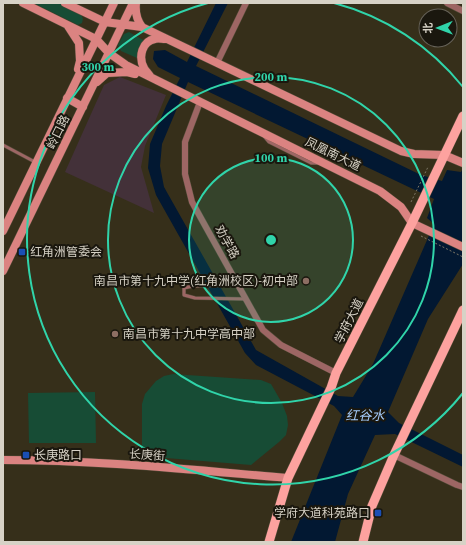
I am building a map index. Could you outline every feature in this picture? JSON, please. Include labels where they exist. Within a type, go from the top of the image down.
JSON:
[{"type":"main road","points":[[24,3],[96,39],[109,54],[126,66],[152,78]]},
{"type":"main road","points":[[65,3],[105,22],[142,26]]},
{"type":"main road","name":"岭口路","points":[[3,231],[114,3]]},
{"type":"main road","name":"岭口路","points":[[3,271],[6,258],[83,107],[133,3]]},
{"type":"main road","points":[[136,3],[136,15],[138,22],[142,26],[217,63],[401,151],[414,154],[444,155],[463,163]]},
{"type":"main road","points":[[68,25],[79,43],[80,61],[74,84]]},
{"type":"main road","points":[[152,78],[143,67],[141,54],[143,47],[148,42],[155,39],[170,40]]},
{"type":"main road","points":[[93,86],[107,73],[127,72],[152,78]]},
{"type":"main road","name":"凤凰南大道","points":[[152,78],[380,191],[401,206],[412,223]]},
{"type":"main road","points":[[67,98],[83,107]]},
{"type":"main road","name":"学府大道","points":[[269,542],[288,478],[336,373],[412,223],[463,116]]},
{"type":"main road","points":[[412,223],[424,233],[463,247]]},
{"type":"main road","points":[[363,542],[372,506],[394,455],[463,310]]},
{"type":"main road","name":"长庚街","points":[[3,460],[47,460],[288,478]]},
{"type":"street","points":[[217,63],[246,3]]},
{"type":"street","points":[[447,3],[463,11]]},
{"type":"street","name":"劝学路","points":[[200,102],[185,142],[184,174],[192,202],[233,275],[244,299],[263,330],[281,345],[336,373]]},
{"type":"street","points":[[394,455],[463,487]]},
{"type":"lane","points":[[3,146],[36,162]]},
{"type":"lane","points":[[233,275],[227,285],[193,286],[184,288],[184,295],[195,298],[244,299]]},
{"type":"path","points":[[411,202],[428,167]]},
{"type":"path","points":[[424,233],[430,240],[463,257]]},
{"type":"shaded area","points":[[120,77],[166,95],[145,146],[141,167],[154,213],[65,172],[104,85]]},
{"type":"green space","points":[[33,3],[59,3],[81,14],[83,19],[82,23],[78,25]]},
{"type":"green space","points":[[129,32],[145,41],[137,58],[121,51],[118,45],[124,34]]},
{"type":"green space","points":[[173,374],[261,380],[271,384],[282,403],[287,416],[288,425],[286,435],[251,465],[142,456],[142,404],[145,394],[156,381],[164,376]]},
{"type":"green space","points":[[95,392],[96,443],[29,443],[28,393]]},
{"type":"water","name":"红谷水","points":[[216,3],[228,3],[196,66],[421,175],[442,181],[447,170],[461,172],[463,168],[463,264],[428,319],[388,412],[399,423],[463,455],[463,467],[395,434],[375,435],[348,494],[335,542],[291,542],[342,415],[334,406],[256,365],[245,353],[156,195],[148,168],[150,144],[180,78],[158,67],[153,59],[154,51],[165,50],[187,62]],"holes":[[[188,82],[434,199],[427,218],[434,224],[373,364],[353,397],[338,396],[256,350],[164,187],[160,166],[162,144]]]},
{"type":"place","name":"红角洲管委会","points":[[22,252]]},
{"type":"place","name":"南昌市第十九中学(红角洲校区)-初中部","points":[[306,281]]},
{"type":"place","name":"南昌市第十九中学高中部","points":[[115,334]]},
{"type":"place","name":"长庚路口","points":[[26,455]]},
{"type":"place","name":"学府大道科苑路口","points":[[378,513]]}]
